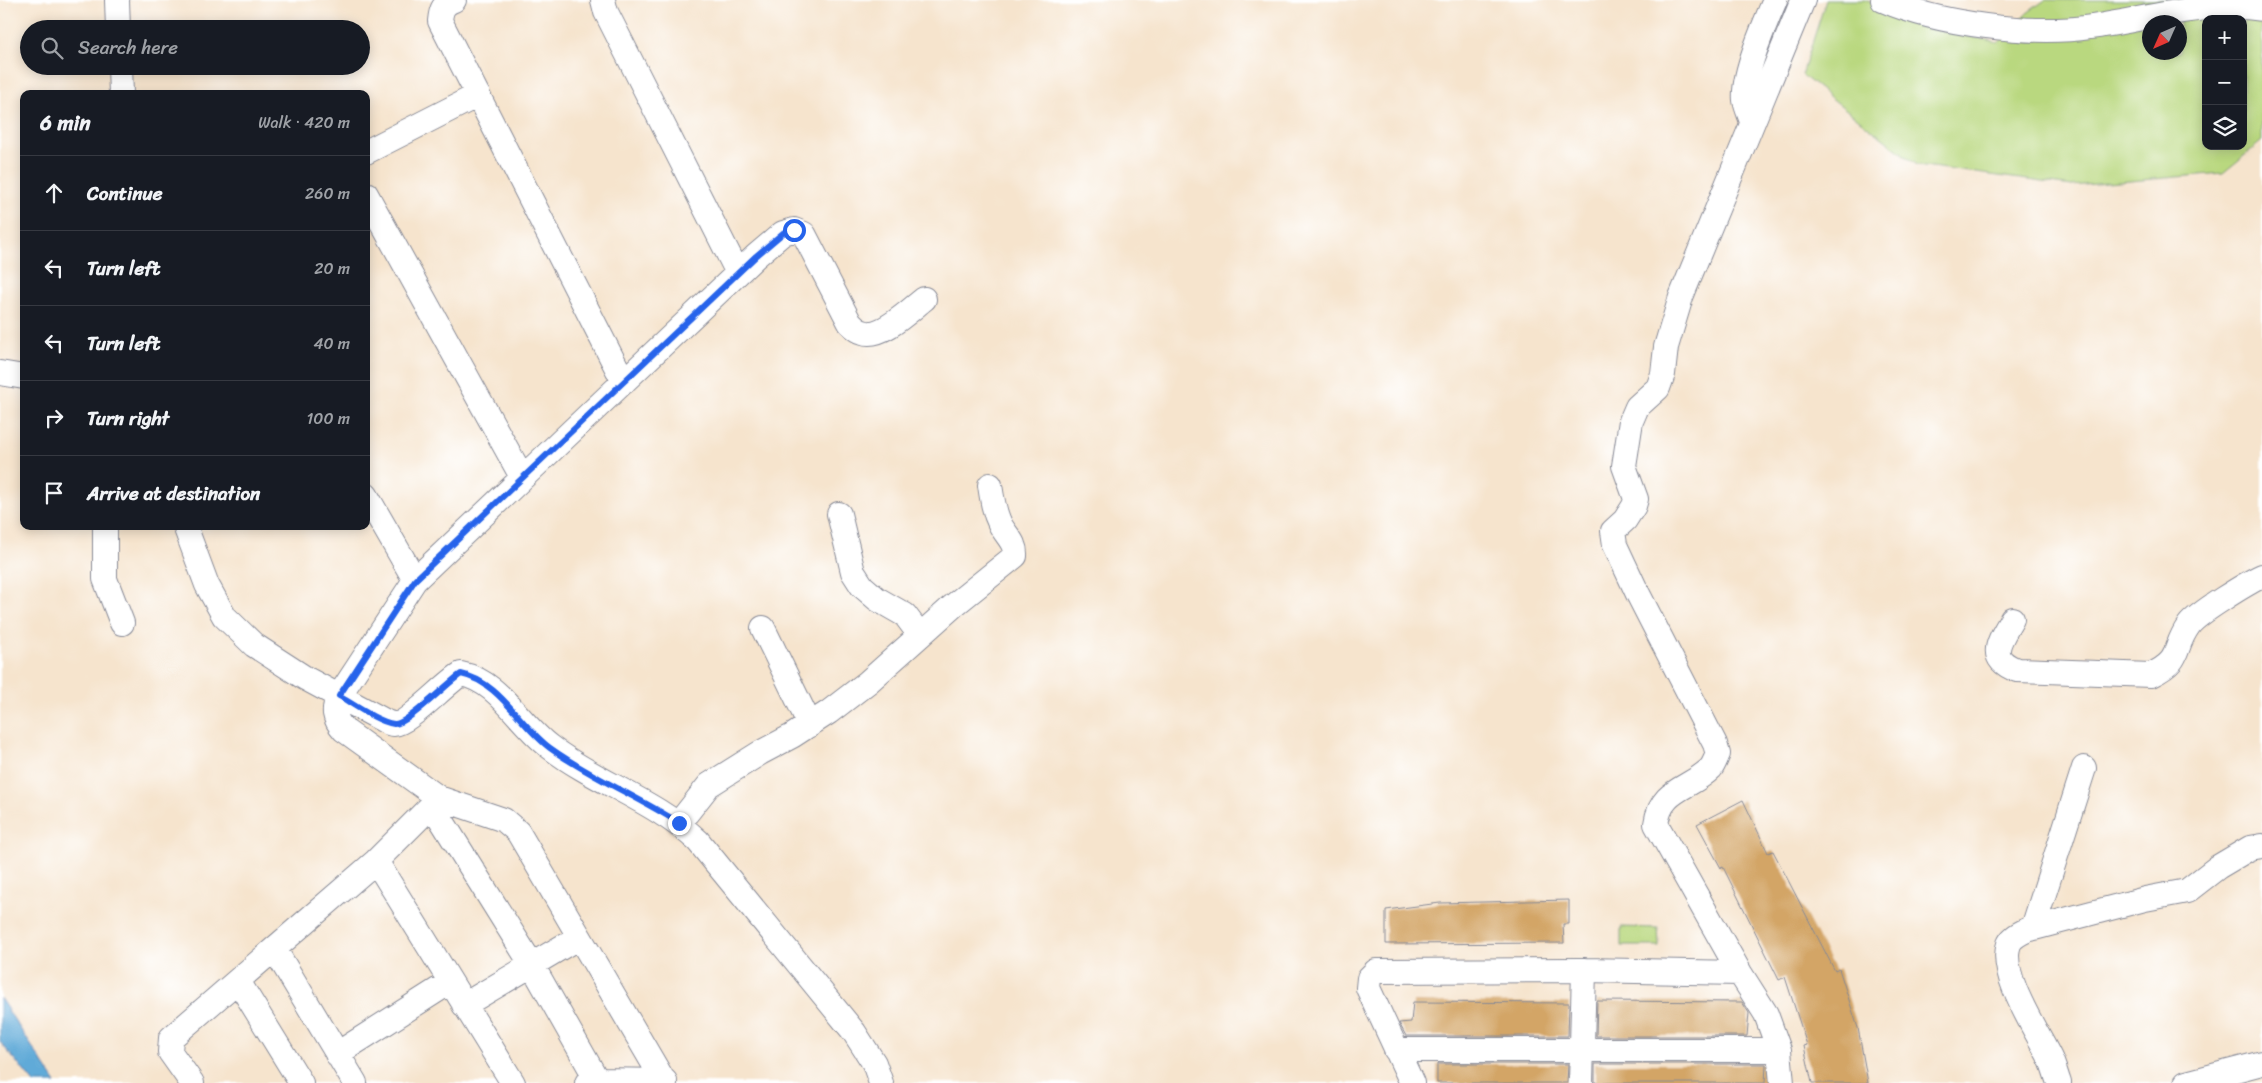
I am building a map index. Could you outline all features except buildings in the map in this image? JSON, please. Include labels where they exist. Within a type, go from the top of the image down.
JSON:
[{"type":"street","points":[[117,0],[118,20]]},
{"type":"street","points":[[454,0],[446,3],[441,11],[440,21],[624,382]]},
{"type":"street","points":[[603,0],[606,12],[738,273]]},
{"type":"street","points":[[1752,122],[1745,100],[1745,88],[1753,56],[1776,0]]},
{"type":"street","points":[[1782,1083],[1779,1050],[1766,1014],[1740,973],[1656,824],[1658,810],[1664,801],[1712,767],[1718,754],[1637,592],[1615,545],[1613,531],[1625,520],[1634,506],[1636,498],[1624,466],[1632,422],[1637,407],[1658,388],[1663,374],[1666,347],[1681,297],[1803,0]]},
{"type":"street","points":[[1883,0],[1923,14],[2006,28],[2043,30],[2090,28],[2125,21],[2162,9],[2221,3],[2239,4],[2262,9]]},
{"type":"street","points":[[120,75],[121,90]]},
{"type":"street","points":[[370,150],[478,95]]},
{"type":"street","points":[[370,201],[522,477]]},
{"type":"street","points":[[665,1082],[592,1082],[532,965],[436,802],[344,730],[336,722],[334,707],[339,696],[415,580],[738,273],[783,233],[794,230],[804,234],[850,323],[863,332],[873,333],[887,328],[924,299]]},
{"type":"street","points":[[0,374],[20,376]]},
{"type":"street","points":[[679,823],[709,785],[810,725],[868,682],[920,635],[1015,556],[1016,546],[1001,525],[993,503],[990,485]]},
{"type":"street","points":[[370,502],[415,580]]},
{"type":"street","points":[[839,514],[853,572],[862,586],[877,599],[904,615],[920,635]]},
{"type":"street","points":[[105,530],[105,579],[122,623]]},
{"type":"street","points":[[186,530],[207,585],[224,616],[254,645],[305,678],[383,720],[395,724],[407,720],[448,682],[461,674],[474,676],[501,696],[527,728],[551,748],[679,823],[698,840],[854,1032],[874,1063],[881,1083]]},
{"type":"street","points":[[2012,619],[1997,646],[1998,658],[2005,666],[2017,670],[2151,675],[2166,668],[2175,657],[2180,640],[2190,624],[2246,583],[2262,576]]},
{"type":"street","points":[[763,628],[810,725]]},
{"type":"street","points":[[2033,928],[2084,768]]},
{"type":"street","points":[[192,1083],[170,1052],[171,1038],[376,862],[436,802]]},
{"type":"street","points":[[436,802],[504,820],[518,832],[665,1082]]},
{"type":"street","points":[[2060,1083],[2051,1058],[2028,1018],[2011,974],[2008,951],[2010,942],[2018,934],[2033,928],[2145,899],[2187,891],[2218,867],[2250,848],[2262,846]]},
{"type":"street","points":[[376,862],[514,1083]]},
{"type":"street","points":[[464,1005],[579,936]]},
{"type":"street","points":[[275,950],[355,1083]]},
{"type":"street","points":[[1412,1083],[1368,988],[1369,978],[1376,971],[1584,970],[1740,973]]},
{"type":"street","points":[[1581,1083],[1584,970]]},
{"type":"street","points":[[238,981],[301,1083]]},
{"type":"street","points":[[337,1054],[450,982]]},
{"type":"street","points":[[1396,1050],[1779,1050]]},
{"type":"street","points":[[2186,1083],[2262,1063]]},
{"type":"green space","points":[[1826,0],[1866,0],[1920,27],[1998,42],[2027,13],[2045,0],[2262,0],[2262,141],[2223,173],[2072,186],[1917,165],[1802,75]]},
{"type":"green space","points":[[1621,927],[1658,928],[1659,946],[1621,946]]},
{"type":"water","points":[[0,998],[56,1083],[34,1083],[0,1042]]},
{"type":"route","points":[[679,823],[660,810],[551,748],[527,728],[501,696],[474,676],[461,674],[448,682],[407,720],[395,724],[383,720],[339,696],[415,580],[756,256],[783,233],[794,230]]}]
